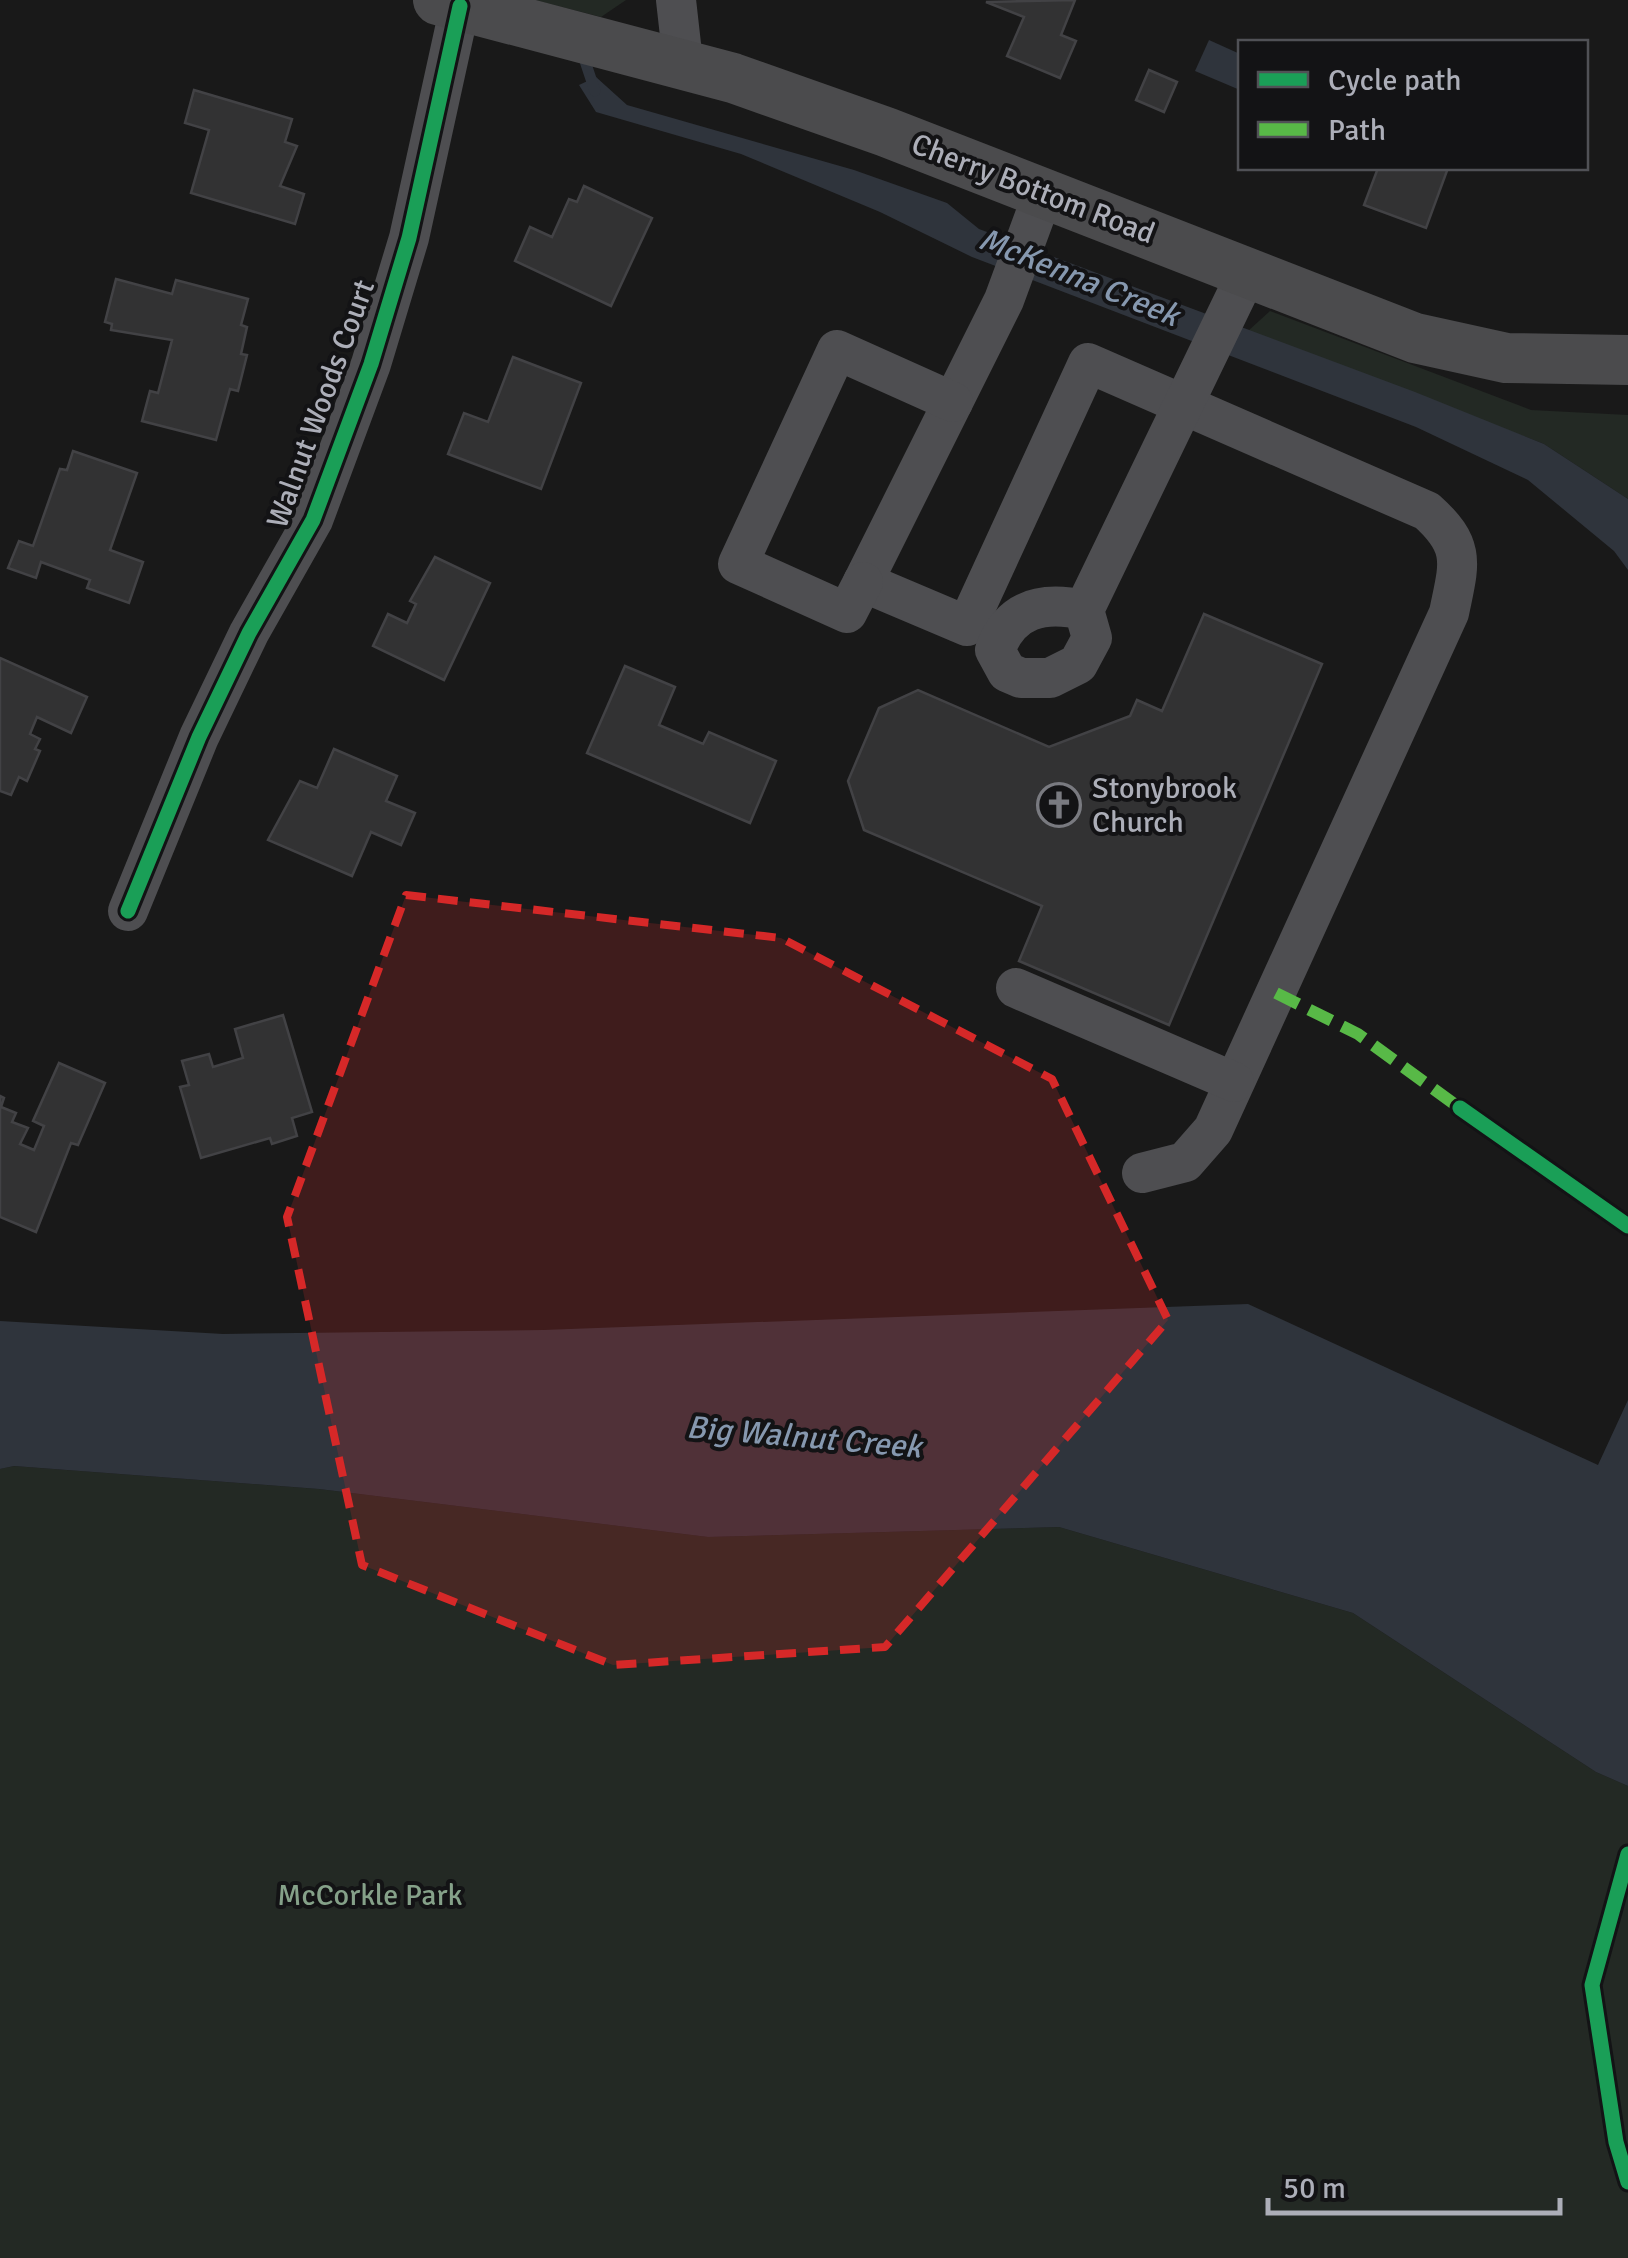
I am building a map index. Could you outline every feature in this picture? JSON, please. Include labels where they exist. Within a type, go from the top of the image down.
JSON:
[{"type":"main road","name":"Cherry Bottom Road","points":[[449,3],[683,62],[886,132],[1039,209],[1241,287],[1416,338],[1506,358],[1628,360]]},
{"type":"street","points":[[676,0],[683,62]]},
{"type":"street","name":"Walnut Woods Court","points":[[128,911],[199,737],[249,633],[313,520],[371,364],[409,238],[449,3]]},
{"type":"street","points":[[953,402],[837,350],[738,564],[846,613],[863,582],[953,402],[1004,300],[1039,209]]},
{"type":"street","points":[[1084,610],[1241,287]]},
{"type":"street","points":[[863,582],[967,626],[1088,362],[1426,511],[1450,532],[1460,560],[1449,613],[1213,1130],[1185,1162],[1142,1173]]},
{"type":"street","points":[[1016,988],[1234,1082]]},
{"type":"highlighted area","points":[[406,895],[781,938],[1052,1079],[1168,1320],[885,1647],[613,1665],[362,1565],[287,1217]]},
{"type":"green space","points":[[535,0],[626,0],[601,17]]},
{"type":"green space","points":[[1270,311],[1531,410],[1628,415],[1628,499],[1544,444],[1248,331]]},
{"type":"green space","name":"McCorkle Park","points":[[14,1466],[319,1489],[708,1537],[1059,1527],[1353,1613],[1596,1772],[1628,1786],[1628,2258],[0,2258],[0,1469]]},
{"type":"water","points":[[1209,40],[1238,53],[1238,89],[1195,71]]},
{"type":"water","points":[[596,77],[627,105],[854,170],[947,203],[979,229],[1544,444],[1628,499],[1628,570],[1614,551],[1528,480],[1416,427],[972,257],[880,212],[741,154],[596,112],[579,85]]},
{"type":"water","name":"Big Walnut Creek","points":[[1248,1304],[1598,1465],[1628,1400],[1628,1786],[1596,1772],[1353,1613],[1059,1527],[708,1537],[319,1489],[14,1466],[0,1469],[0,1321],[223,1334],[543,1330]]},
{"type":"building","points":[[1075,0],[1061,35],[1076,41],[1060,78],[1007,56],[1024,17],[986,2]]},
{"type":"building","points":[[1149,70],[1177,82],[1164,112],[1136,100]]},
{"type":"building","points":[[194,90],[292,119],[285,142],[297,146],[280,186],[304,194],[295,224],[191,193],[209,130],[185,123]]},
{"type":"building","points":[[1377,170],[1447,170],[1426,228],[1364,205]]},
{"type":"building","points":[[584,186],[652,218],[611,306],[515,261],[530,227],[552,237],[569,199],[577,202]]},
{"type":"building","points":[[116,279],[172,294],[176,280],[248,299],[241,325],[247,327],[241,354],[247,355],[238,391],[230,389],[216,440],[142,421],[150,391],[158,393],[172,340],[111,330],[112,324],[105,322]]},
{"type":"building","points":[[513,357],[581,383],[541,489],[448,454],[464,413],[488,422]]},
{"type":"building","points":[[73,451],[137,473],[110,550],[143,562],[129,603],[87,588],[90,580],[41,562],[36,578],[8,568],[19,541],[33,546],[60,469],[67,470]]},
{"type":"building","points":[[435,557],[490,583],[444,680],[373,646],[388,614],[407,623],[416,604],[410,601]]},
{"type":"building","name":"Stonybrook Church","points":[[1204,614],[1322,664],[1169,1025],[1019,961],[1042,906],[864,830],[848,781],[879,708],[918,690],[1049,747],[1130,716],[1137,700],[1162,711]]},
{"type":"building","points":[[0,658],[87,697],[71,733],[37,717],[30,734],[40,739],[35,749],[40,751],[27,781],[19,777],[11,795],[0,791]]},
{"type":"building","points":[[625,666],[675,687],[659,725],[703,744],[709,732],[776,761],[750,823],[587,753]]},
{"type":"building","points":[[334,749],[397,776],[386,801],[415,813],[401,845],[371,832],[352,876],[268,840],[300,781],[317,788]]},
{"type":"building","points":[[283,1015],[312,1112],[292,1118],[297,1136],[272,1144],[270,1138],[201,1158],[180,1087],[189,1085],[182,1061],[209,1054],[213,1067],[243,1058],[235,1029]]},
{"type":"building","points":[[59,1063],[105,1083],[78,1145],[71,1143],[36,1232],[0,1217],[0,1096],[4,1098],[1,1107],[16,1113],[12,1122],[28,1128],[20,1144],[34,1150],[44,1126],[33,1121]]},
{"type":"waterway","name":"McKenna Creek","points":[[582,52],[595,91]]},
{"type":"marked path","points":[[1276,993],[1358,1034],[1464,1111]]},
{"type":"cycle path","points":[[128,911],[199,737],[249,633],[313,520],[371,364],[409,238],[460,6]]},
{"type":"cycle path","points":[[1460,1108],[1628,1226]]},
{"type":"cycle path","points":[[1628,1854],[1592,1985],[1616,2142],[1628,2182]]},
{"type":"place","name":"Stonybrook Church","points":[[1059,805]]}]
